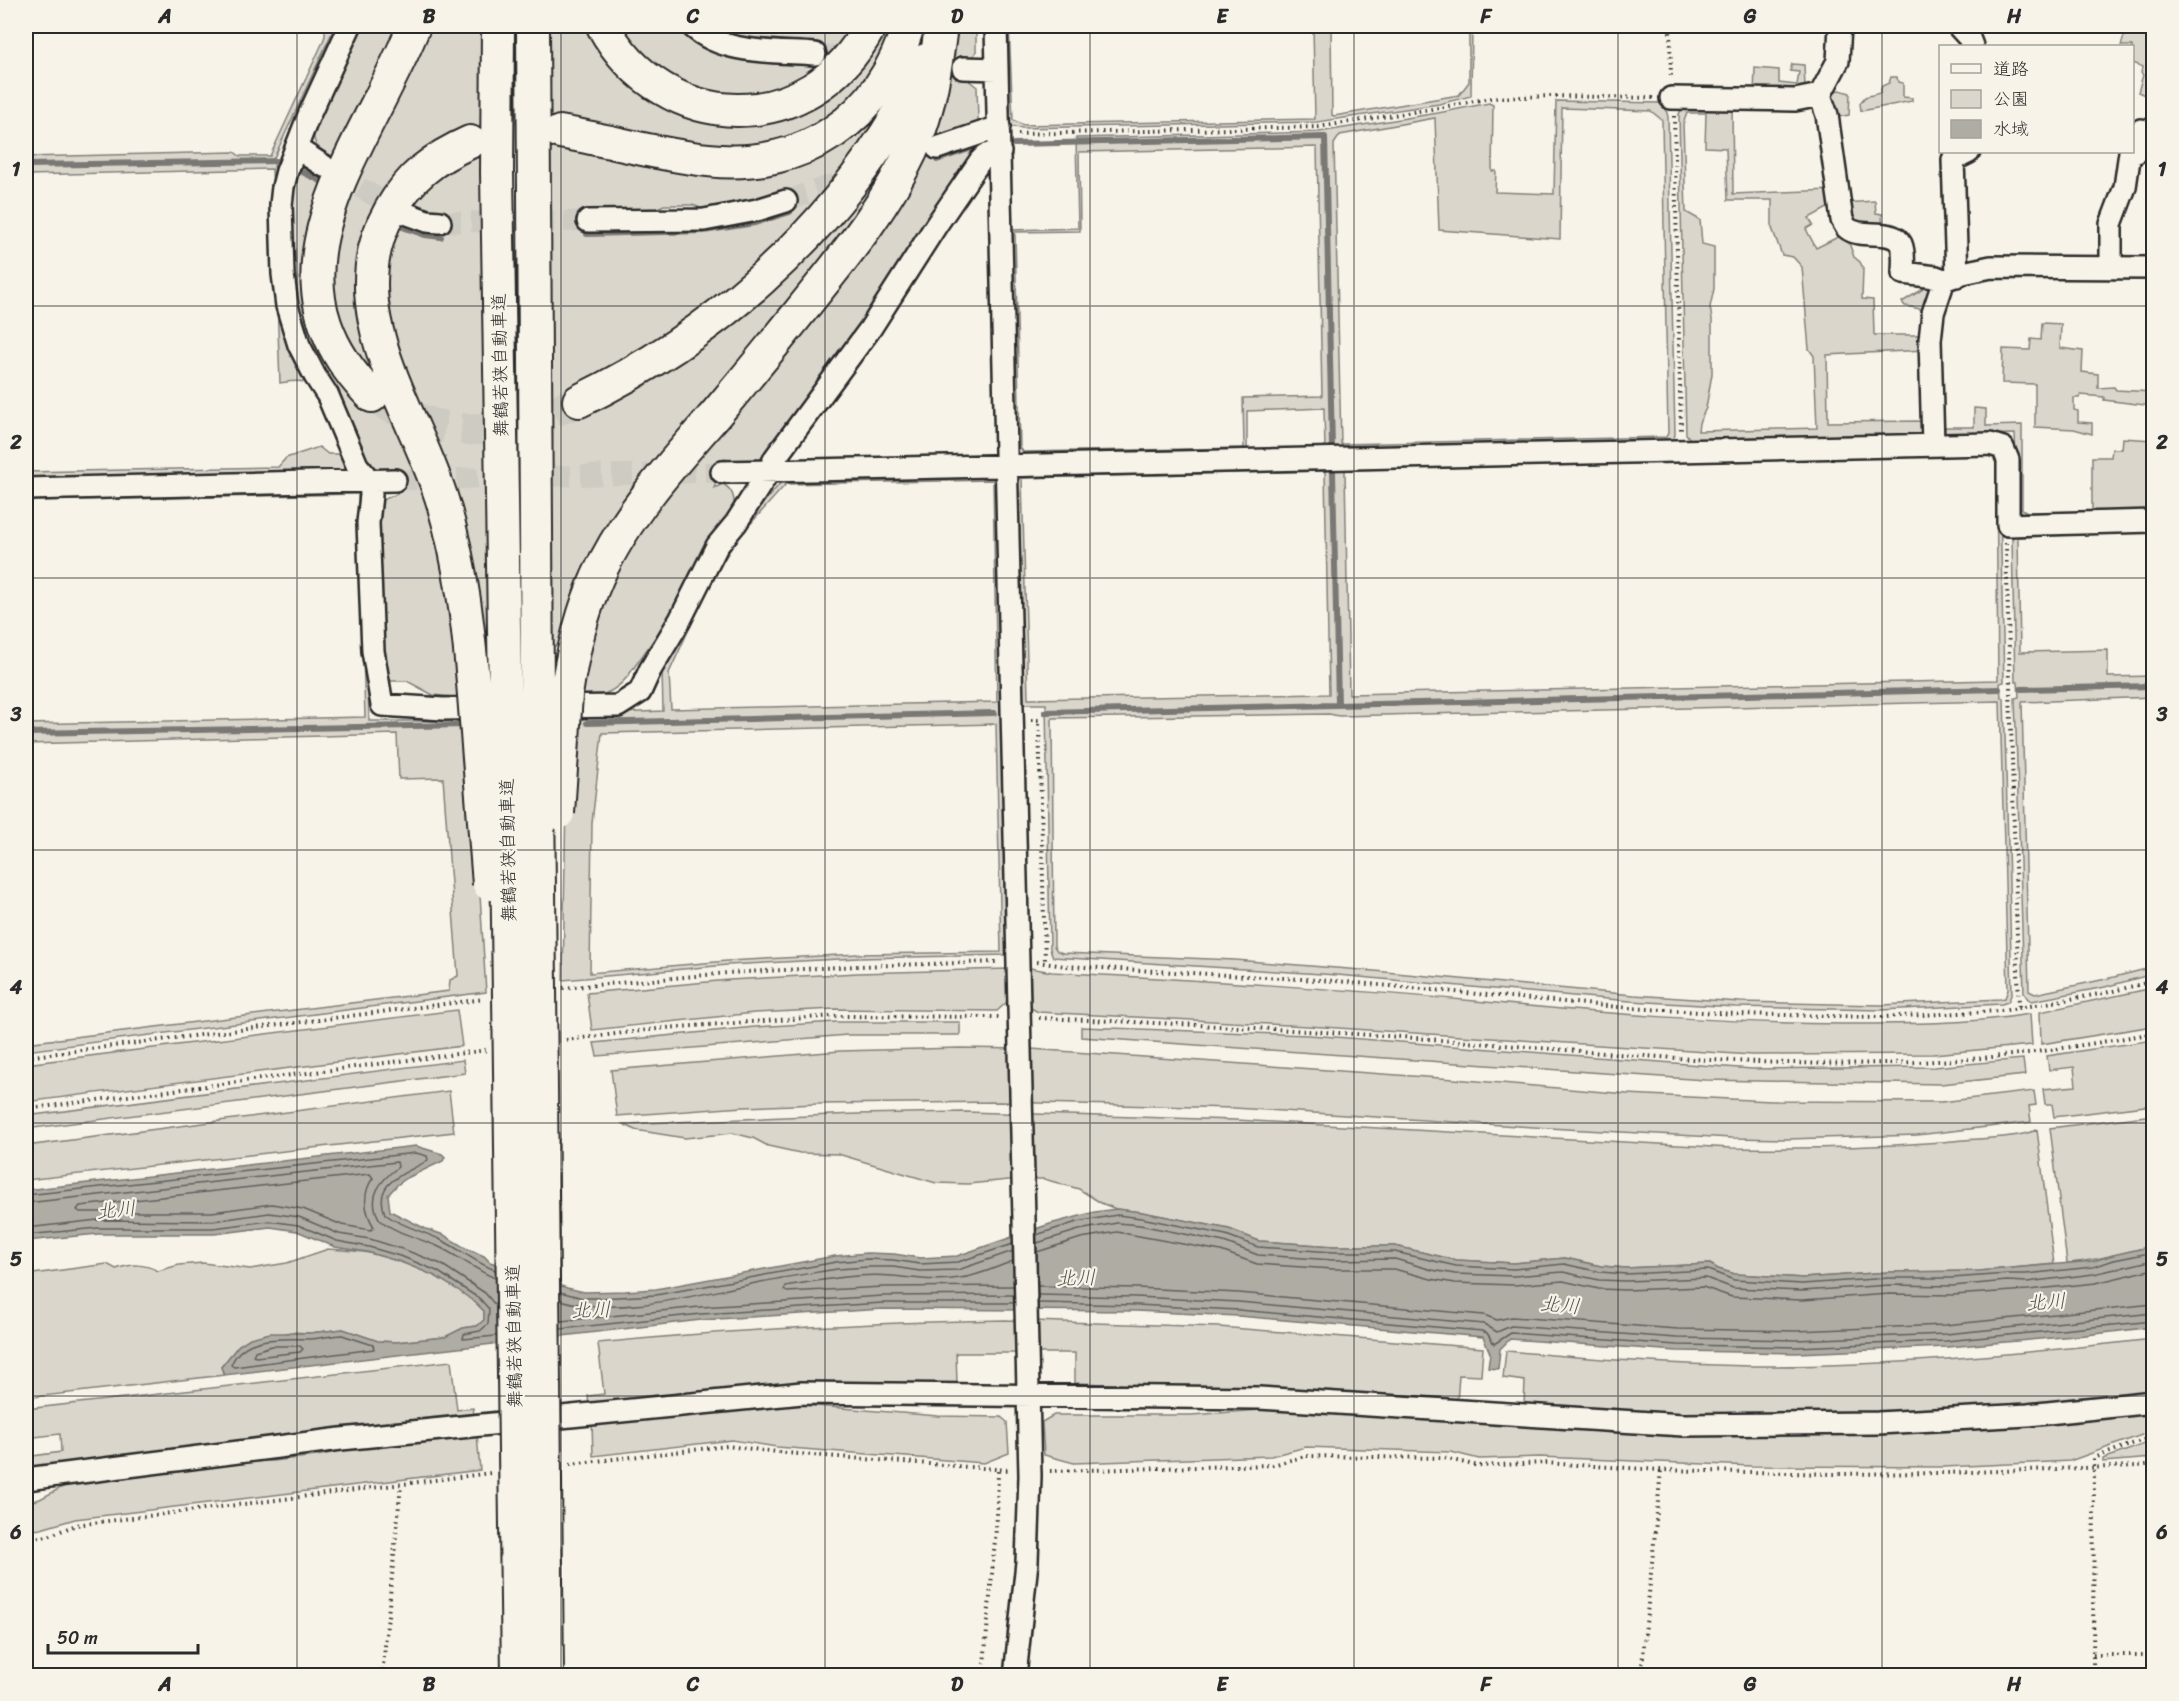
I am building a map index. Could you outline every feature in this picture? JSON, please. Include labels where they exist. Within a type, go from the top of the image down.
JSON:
[{"type":"highway","points":[[372,396],[347,369],[328,336],[319,303],[317,283],[320,242],[330,203],[338,183],[391,79],[414,26]]},
{"type":"highway","name":"舞鶴若狭自動車道","points":[[498,26],[498,172],[489,695],[512,1175],[518,1676]]},
{"type":"highway","name":"舞鶴若狭自動車道","points":[[532,26],[551,694],[559,783],[556,857],[557,1175],[542,1276],[547,1676]]},
{"type":"highway","points":[[603,26],[610,40],[628,62],[664,91],[697,104],[737,110],[758,109],[779,104],[818,85],[848,59],[870,26]]},
{"type":"highway","points":[[560,132],[677,156],[709,160],[736,161],[784,155],[825,137],[864,106],[894,65],[908,26]]},
{"type":"highway","points":[[551,694],[572,658],[589,599],[622,532],[655,484],[827,278],[868,224],[896,178],[914,143],[926,112],[936,66],[940,26]]},
{"type":"highway","points":[[579,401],[612,385],[680,345],[739,300],[792,251],[844,192],[885,136],[931,50],[940,26]]},
{"type":"highway","points":[[470,142],[446,153],[425,167],[396,200],[377,240],[372,257],[371,279],[374,316],[386,361],[430,466],[450,529],[463,593],[489,695]]},
{"type":"street","points":[[350,26],[296,148],[283,187],[281,205],[283,274],[286,306],[302,352],[328,396],[357,465],[370,481],[368,523],[373,651],[382,705],[443,709],[618,706],[640,692],[650,670],[680,621],[717,546],[736,523],[775,458],[870,329],[937,224],[980,161],[999,138]]},
{"type":"street","points":[[693,26],[699,32],[719,42],[742,48],[816,54]]},
{"type":"street","points":[[996,26],[1028,1386],[1029,1521],[1015,1676]]},
{"type":"street","points":[[1840,26],[1838,61],[1820,95],[1827,115],[1842,220],[1848,229],[1893,237],[1900,243],[1903,254],[1903,273],[1950,278],[1991,267],[2154,268]]},
{"type":"street","points":[[1958,26],[1969,38],[1972,45]]},
{"type":"street","points":[[963,68],[997,69]]},
{"type":"street","points":[[1671,99],[1795,100],[1820,95]]},
{"type":"street","points":[[2134,152],[2137,152],[2141,130],[2154,133]]},
{"type":"street","points":[[937,148],[999,138]]},
{"type":"street","points":[[296,148],[324,166]]},
{"type":"street","points":[[1933,445],[1930,340],[1933,313],[1950,278],[1953,160],[1967,153]]},
{"type":"street","points":[[2111,267],[2111,224],[2125,187],[2131,153]]},
{"type":"street","points":[[588,221],[704,220],[757,210],[786,201]]},
{"type":"street","points":[[405,213],[428,221],[440,222]]},
{"type":"street","points":[[722,472],[1990,444],[2004,448],[2008,460],[2008,525],[2154,521]]},
{"type":"street","points":[[26,489],[395,480]]},
{"type":"street","points":[[26,1479],[341,1439],[802,1393],[1028,1386],[1683,1425],[1878,1423],[2028,1415],[2154,1402]]},
{"type":"street","points":[[26,1494],[33,1492],[57,1475]]},
{"type":"path","points":[[1671,26],[1681,451]]},
{"type":"path","points":[[999,138],[1318,127],[1490,98],[1553,96],[1671,99]]},
{"type":"path","points":[[2008,525],[2006,534],[2019,1008]]},
{"type":"path","points":[[1012,718],[1039,720],[1045,962]]},
{"type":"path","points":[[1035,962],[1065,966],[1336,981],[1629,1008],[1736,1014],[1881,1017],[2001,1011],[2105,993],[2154,981]]},
{"type":"path","points":[[1019,1022],[1307,1030],[1705,1059],[1803,1063],[1980,1058],[2154,1034]]},
{"type":"path","points":[[2093,1676],[2094,1458],[2154,1436]]},
{"type":"path","points":[[1045,1471],[1273,1465],[1305,1456],[1444,1458],[1478,1466],[1544,1464],[1661,1470],[1911,1473],[2154,1464]]},
{"type":"path","points":[[983,1676],[997,1517],[998,1470]]},
{"type":"path","points":[[1641,1676],[1661,1470]]},
{"type":"path","points":[[382,1676],[401,1485]]},
{"type":"path","points":[[2093,1655],[2154,1655]]},
{"type":"green space","points":[[325,26],[335,26],[274,158],[278,275],[351,472],[26,480],[26,472],[278,467],[286,458],[319,447],[328,454],[339,454],[340,449],[331,422],[316,392],[304,382],[280,383],[272,169],[26,175],[26,157],[234,152],[240,156],[270,156],[322,44]]},
{"type":"green space","points":[[360,26],[401,26],[336,158],[318,147],[314,140],[313,128]]},
{"type":"green space","points":[[425,26],[483,26],[492,669],[480,666],[472,584],[455,503],[443,468],[399,365],[388,330],[383,294],[385,258],[397,221],[410,227],[443,232],[442,212],[409,203],[437,174],[472,153],[471,127],[445,139],[401,174],[385,196],[372,221],[363,247],[359,275],[363,323],[380,379],[376,381],[354,358],[344,343],[331,310],[327,278],[330,245],[339,212],[367,148],[398,89]]},
{"type":"green space","points":[[545,26],[590,26],[742,121],[882,26],[896,26],[887,52],[840,113],[726,172],[900,88],[828,194],[630,389],[900,131],[899,153],[567,638],[556,646],[550,641]],"holes":[[[664,205],[693,205],[708,211],[648,212]]]},
{"type":"green space","points":[[615,26],[680,26],[686,32],[744,39],[722,34],[705,26],[855,26],[851,35],[813,74],[767,95],[713,96],[659,73]]},
{"type":"green space","points":[[955,26],[976,26],[976,52],[961,74],[977,87],[979,155],[767,462],[751,463],[724,459],[714,488],[723,484],[729,489],[734,498],[734,509],[681,601],[628,676],[611,691],[590,698],[574,700],[593,617],[635,528],[840,280]]},
{"type":"green space","points":[[1005,26],[1009,26],[1013,120],[1023,125],[1315,119],[1313,26],[1331,26],[1332,115],[1334,116],[1459,95],[1469,82],[1469,26],[1472,26],[1471,96],[1439,104],[1317,122],[1012,127],[1008,123]]},
{"type":"green space","points":[[2127,26],[2153,26],[2153,57],[2147,82],[2150,85],[2147,96],[2138,92],[2143,67],[2134,63],[2134,45],[2121,45]]},
{"type":"green space","points":[[1792,64],[1804,65],[1805,88],[1802,93],[1754,94],[1755,68],[1779,70],[1779,83],[1797,85],[1799,72],[1790,71]]},
{"type":"green space","points":[[1891,77],[1897,77],[1898,82],[1903,83],[1903,97],[1912,98],[1912,101],[1861,111],[1860,103],[1865,97],[1880,93],[1882,86],[1889,83]]},
{"type":"green space","points":[[1840,90],[1850,93],[1849,115],[1832,118],[1827,92]]},
{"type":"green space","points":[[1556,101],[1661,103],[1666,109],[1675,435],[1672,441],[1325,450],[1324,408],[1247,411],[1247,452],[1018,455],[1012,230],[1078,228],[1076,138],[1319,132],[1489,103],[1493,105],[1492,171],[1496,171],[1495,192],[1554,194]],"holes":[[[1562,108],[1651,111],[1662,120],[1668,433],[1666,437],[1341,444],[1334,144],[1340,135],[1435,118],[1439,230],[1560,239]],[[1317,147],[1322,396],[1243,398],[1244,448],[1023,452],[1020,447],[1015,232],[1080,231],[1079,152]]]},
{"type":"green space","points":[[1732,106],[1733,194],[1832,190],[1833,205],[1809,218],[1813,225],[1806,229],[1816,248],[1844,234],[1854,257],[1863,268],[1862,299],[1873,300],[1874,335],[1920,335],[1925,350],[1827,355],[1828,422],[1924,421],[1922,433],[1914,438],[1697,442],[1686,434],[1679,114],[1683,107]],"holes":[[[1687,113],[1706,113],[1705,147],[1726,148],[1728,200],[1772,200],[1772,228],[1782,255],[1793,257],[1802,267],[1809,349],[1814,356],[1817,428],[1698,431],[1706,408],[1712,374],[1710,307],[1714,289],[1714,247],[1702,244],[1700,220],[1686,212],[1683,124]]]},
{"type":"green space","points":[[295,164],[327,180],[306,292],[378,385],[435,513],[464,698],[433,695],[407,681],[391,681],[386,678],[373,523],[380,501],[397,494],[393,472],[368,468],[302,343],[285,222]]},
{"type":"green space","points":[[1875,201],[1876,213],[1882,214],[1883,232],[1858,229],[1844,203]]},
{"type":"green space","points":[[1924,280],[1933,281],[1927,310],[1905,306],[1902,302],[1923,289]]},
{"type":"green space","points":[[2042,323],[2061,324],[2060,348],[2083,351],[2082,372],[2098,374],[2098,388],[2114,387],[2116,390],[2153,392],[2153,406],[2081,395],[2079,398],[2074,398],[2074,410],[2078,411],[2078,422],[2092,423],[2092,434],[2074,429],[2035,427],[2035,384],[2002,383],[2003,349],[2030,350],[2031,339],[2041,340]]},
{"type":"green space","points":[[1974,408],[1986,409],[1986,426],[2022,425],[2022,509],[2027,512],[2092,512],[2092,457],[2111,457],[2112,449],[2122,449],[2123,438],[2153,440],[2153,513],[2022,515],[2018,510],[2015,434],[1947,435],[1944,432],[1945,427],[1974,427]]},
{"type":"green space","points":[[1985,451],[1997,456],[1999,462],[2004,682],[2000,683],[2001,697],[2004,698],[2012,993],[2008,1002],[1881,1010],[1736,1007],[1630,1001],[1337,975],[1053,957],[1050,949],[1046,704],[1023,704],[1018,475]],"holes":[[[1985,455],[1993,457],[1996,463],[1998,680],[1349,694],[1345,470]],[[1325,471],[1329,694],[1028,699],[1022,478]],[[2000,701],[2008,990],[2005,998],[1882,1005],[1740,1002],[1634,995],[1235,960],[1057,951],[1054,946],[1052,718],[1329,714],[1339,716]]]},
{"type":"green space","points":[[998,475],[1008,955],[858,958],[727,965],[563,980],[566,796],[574,715],[663,711],[662,670],[677,646],[733,537],[785,478]],"holes":[[[993,480],[997,702],[671,709],[669,673],[711,581],[736,540],[786,484]],[[996,724],[1001,952],[858,954],[727,961],[590,973],[592,823],[602,733]]]},
{"type":"green space","points":[[361,490],[363,495],[369,721],[441,721],[469,717],[486,992],[26,1051],[26,1043],[449,991],[450,980],[458,976],[443,778],[399,779],[397,734],[26,744],[26,724],[365,717],[358,494],[26,501],[26,497]]},
{"type":"green space","points":[[2153,529],[2153,532],[2018,537],[2020,652],[2108,650],[2108,677],[2154,676],[2153,697],[2022,702],[2029,991],[2035,994],[2154,967],[2153,974],[2105,987],[2032,1001],[2024,993],[2015,698],[2019,697],[2018,682],[2015,682],[2012,538],[2016,533]]},
{"type":"green space","points":[[1030,968],[1052,972],[1316,988],[1751,1022],[1844,1024],[1960,1022],[2030,1014],[2032,1045],[1933,1054],[1752,1055],[1308,1026],[1038,1012],[1031,1008]]},
{"type":"green space","points":[[1008,969],[1008,1001],[997,1011],[835,1009],[754,1013],[592,1030],[587,993],[729,980],[858,973]]},
{"type":"green space","points":[[2153,988],[2153,1026],[2041,1044],[2040,1012]]},
{"type":"green space","points":[[457,1010],[462,1046],[26,1102],[26,1064]]},
{"type":"green space","points":[[836,1022],[960,1022],[960,1035],[847,1035],[597,1056],[594,1043],[755,1027]]},
{"type":"green space","points":[[1081,1027],[1309,1035],[1752,1069],[1934,1067],[2023,1059],[2025,1075],[1941,1084],[1705,1080],[1081,1037]]},
{"type":"green space","points":[[2153,1040],[2153,1105],[2054,1117],[2052,1104],[2045,1104],[2043,1089],[2076,1086],[2074,1067],[2049,1070],[2047,1056]]},
{"type":"green space","points":[[1031,1049],[1454,1079],[1627,1094],[1771,1101],[1941,1102],[2034,1091],[2036,1105],[2029,1106],[2031,1122],[1917,1135],[1788,1139],[1566,1129],[1234,1108],[999,1102],[818,1104],[617,1116],[611,1070],[840,1051]]},
{"type":"green space","points":[[463,1060],[465,1073],[26,1129],[26,1116]]},
{"type":"green space","points":[[449,1091],[454,1132],[26,1180],[26,1146]]},
{"type":"green space","points":[[965,1112],[1236,1120],[1731,1148],[1819,1148],[1906,1144],[2020,1135],[2037,1130],[2054,1264],[1979,1271],[1889,1272],[1803,1278],[1735,1274],[1710,1264],[1626,1268],[1601,1266],[1565,1258],[1514,1263],[1456,1260],[1395,1246],[1334,1246],[1259,1241],[1229,1229],[1116,1209],[1101,1203],[1079,1189],[1044,1179],[968,1184],[936,1183],[838,1154],[800,1153],[768,1146],[753,1138],[733,1133],[685,1138],[635,1130],[623,1124],[856,1114]]},
{"type":"green space","points":[[2153,1115],[2153,1246],[2067,1263],[2050,1128]]},
{"type":"green space","points":[[328,1249],[369,1253],[431,1274],[473,1300],[484,1311],[484,1320],[477,1326],[463,1328],[445,1337],[396,1342],[378,1341],[343,1329],[310,1333],[290,1332],[239,1345],[221,1367],[224,1375],[26,1398],[26,1275],[107,1264],[116,1269],[137,1265],[158,1271],[179,1265],[203,1263],[250,1269],[287,1263]]},
{"type":"green space","points":[[1005,1320],[1219,1327],[1483,1348],[1481,1376],[1459,1375],[1457,1403],[1269,1389],[1075,1383],[1075,1353],[956,1353],[957,1383],[802,1386],[589,1406],[588,1396],[604,1394],[598,1343],[802,1327]]},
{"type":"green space","points":[[2153,1339],[2153,1392],[1925,1411],[1833,1415],[1754,1415],[1524,1406],[1525,1381],[1503,1378],[1506,1351],[1690,1364],[1802,1366],[1953,1358]]},
{"type":"green space","points":[[451,1361],[457,1410],[473,1408],[474,1418],[26,1470],[26,1457],[61,1452],[60,1434],[26,1438],[26,1409]]},
{"type":"green space","points":[[804,1405],[938,1416],[1001,1417],[1007,1422],[1009,1453],[984,1463],[777,1447],[732,1440],[593,1456],[592,1423],[756,1407]]},
{"type":"green space","points":[[1274,1409],[1681,1434],[2154,1412],[2153,1431],[2070,1461],[1944,1467],[1752,1466],[1540,1457],[1479,1459],[1451,1452],[1306,1447],[1271,1456],[1074,1463],[1044,1455],[1042,1422],[1054,1415],[1191,1415]]},
{"type":"green space","points":[[477,1435],[480,1470],[75,1519],[26,1531],[26,1503],[40,1499],[72,1482],[238,1461],[272,1461],[317,1456],[358,1447]]},
{"type":"green space","points":[[2153,1441],[2153,1458],[2103,1462],[2103,1459]]},
{"type":"water","name":"北川","points":[[416,1146],[445,1157],[443,1161],[397,1185],[388,1195],[390,1211],[426,1229],[444,1235],[484,1256],[490,1262],[584,1292],[656,1289],[835,1256],[867,1253],[920,1258],[957,1256],[1050,1224],[1116,1209],[1229,1229],[1259,1241],[1334,1246],[1395,1246],[1456,1260],[1514,1263],[1565,1258],[1601,1266],[1626,1268],[1710,1264],[1735,1274],[1803,1278],[1889,1272],[1979,1271],[2093,1261],[2153,1246],[2153,1327],[1947,1347],[1796,1353],[1677,1351],[1510,1339],[1500,1349],[1498,1369],[1488,1368],[1490,1353],[1483,1337],[1238,1316],[1136,1311],[884,1309],[701,1320],[224,1375],[221,1367],[239,1345],[250,1338],[270,1333],[310,1333],[343,1329],[378,1341],[396,1342],[445,1337],[463,1328],[477,1326],[484,1320],[484,1311],[458,1290],[435,1276],[401,1262],[367,1252],[335,1247],[297,1231],[270,1227],[214,1234],[98,1234],[26,1241],[26,1190]]},
{"type":"waterway","points":[[1014,144],[1325,137],[1332,446]]},
{"type":"waterway","points":[[937,160],[975,147]]},
{"type":"waterway","points":[[26,165],[281,161]]},
{"type":"waterway","points":[[294,168],[323,182]]},
{"type":"waterway","points":[[587,234],[703,231],[755,223],[790,212]]},
{"type":"waterway","points":[[397,225],[425,235],[441,237]]},
{"type":"waterway","points":[[1333,472],[1338,705]]},
{"type":"waterway","points":[[2021,689],[2154,686]]},
{"type":"waterway","points":[[1045,712],[1999,689]]},
{"type":"waterway","points":[[587,723],[994,713]]},
{"type":"waterway","points":[[26,733],[468,725]]},
{"type":"tunnel","points":[[815,54],[963,68]]},
{"type":"tunnel","points":[[786,201],[911,157]]},
{"type":"tunnel","points":[[333,172],[404,213]]},
{"type":"tunnel","points":[[440,222],[588,221]]},
{"type":"tunnel","points":[[372,396],[425,422],[450,428],[474,429],[499,427],[524,421],[579,401]]},
{"type":"tunnel","points":[[395,480],[722,472]]}]
